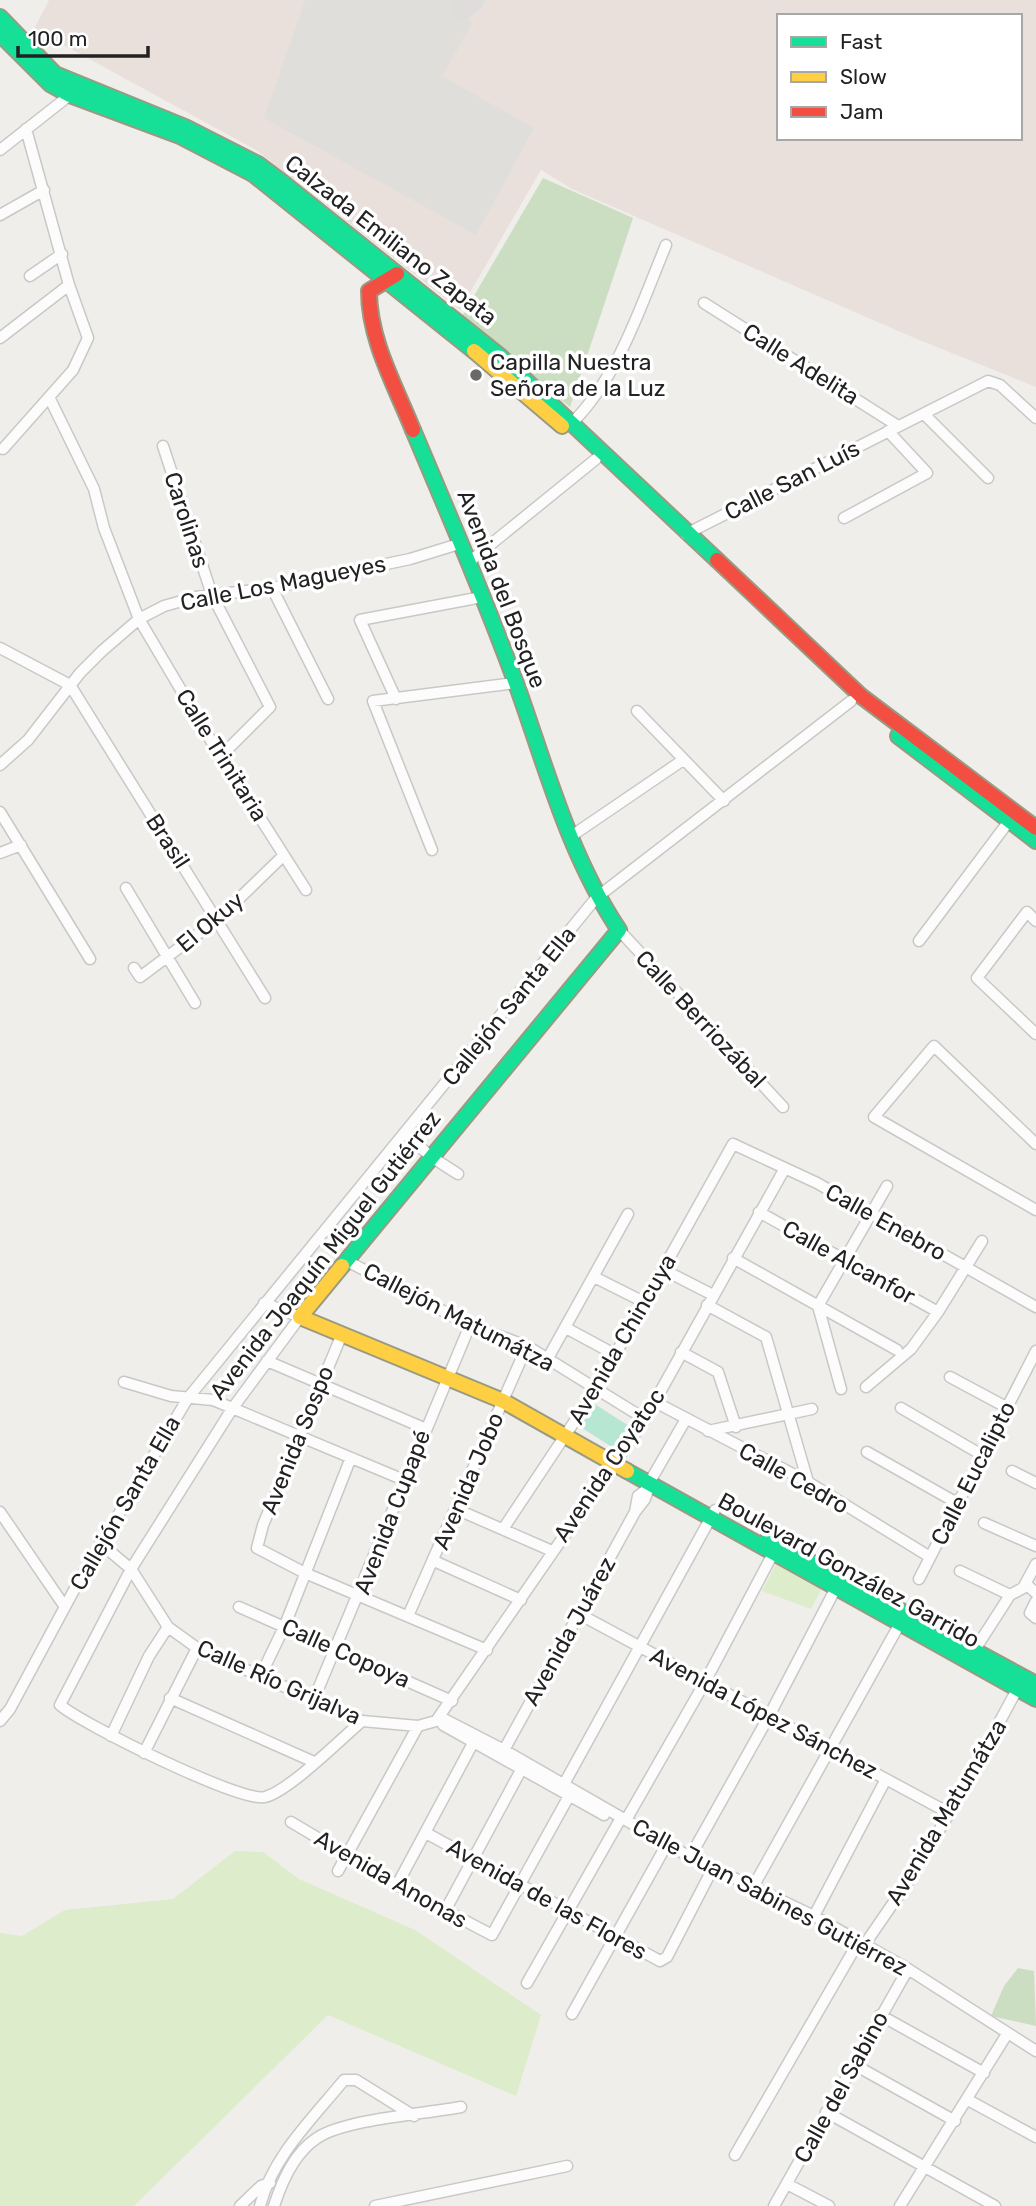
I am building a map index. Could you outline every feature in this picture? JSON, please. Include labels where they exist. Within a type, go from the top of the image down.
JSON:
[{"type":"main road","name":"Calzada Emiliano Zapata","points":[[0,17],[55,74],[185,127],[258,164],[492,365],[668,522],[827,672],[1036,828]]},
{"type":"main road","name":"Calzada Emiliano Zapata","points":[[0,34],[50,84],[71,95],[180,136],[253,174],[500,356],[572,423],[668,522],[686,534],[827,672],[852,701],[1036,841]]},
{"type":"main road","name":"Avenida del Bosque","points":[[390,277],[369,291],[367,307],[387,363],[462,543],[570,837],[596,898],[619,930]]},
{"type":"main road","name":"Avenida Joaquín Miguel Gutiérrez","points":[[300,1317],[619,930]]},
{"type":"main road","name":"Boulevard González Garrido","points":[[300,1317],[503,1401],[647,1483],[713,1514],[1026,1684]]},
{"type":"main road","name":"Boulevard González Garrido","points":[[903,1619],[974,1651],[1026,1684],[1036,1699]]},
{"type":"street","points":[[0,150],[71,95]]},
{"type":"street","points":[[3,449],[74,370],[88,338],[69,285],[26,129]]},
{"type":"street","points":[[0,215],[44,190]]},
{"type":"street","points":[[572,423],[596,394],[612,366],[666,245]]},
{"type":"street","points":[[30,276],[62,254]]},
{"type":"street","points":[[0,338],[69,285]]},
{"type":"street","name":"Calle Adelita","points":[[704,303],[898,426]]},
{"type":"street","name":"Calle San Luís","points":[[686,534],[988,381],[1000,385],[1036,418]]},
{"type":"street","name":"Calle Trinitaria","points":[[50,399],[93,489],[104,528],[139,619],[220,757],[306,890]]},
{"type":"street","points":[[924,414],[988,478]]},
{"type":"street","points":[[844,518],[927,473],[888,431]]},
{"type":"street","name":"Carolinas","points":[[163,446],[212,595],[270,707],[220,757]]},
{"type":"street","points":[[469,562],[596,459]]},
{"type":"street","name":"Calle Los Magueyes","points":[[0,765],[28,740],[70,685],[102,650],[139,619],[180,601],[272,588],[410,559],[462,543]]},
{"type":"street","points":[[272,588],[328,699]]},
{"type":"street","points":[[397,699],[360,620],[482,597]]},
{"type":"street","points":[[0,648],[70,685]]},
{"type":"street","points":[[432,850],[373,701],[515,683]]},
{"type":"street","name":"Brasil","points":[[70,685],[265,998]]},
{"type":"street","name":"Callejón Santa Ella","points":[[0,1721],[10,1709],[100,1543],[188,1398],[596,898],[852,701]]},
{"type":"street","points":[[637,711],[724,801]]},
{"type":"street","points":[[570,837],[683,760]]},
{"type":"street","points":[[0,812],[90,959]]},
{"type":"street","points":[[919,941],[1009,821]]},
{"type":"street","points":[[0,853],[21,845]]},
{"type":"street","name":"El Okuy","points":[[134,968],[140,977],[167,958],[218,919],[283,856]]},
{"type":"street","points":[[126,888],[195,1003]]},
{"type":"street","points":[[1036,920],[1027,912],[977,978],[1036,1034]]},
{"type":"street","name":"Calle Berriozábal","points":[[619,930],[783,1107]]},
{"type":"street","points":[[1036,1144],[934,1046],[874,1117],[1036,1210]]},
{"type":"street","points":[[406,1134],[430,1156],[458,1174]]},
{"type":"street","name":"Calle Enebro","points":[[733,1144],[871,1212],[1036,1307]]},
{"type":"street","name":"Avenida Chincuya","points":[[503,1529],[596,1389],[733,1144]]},
{"type":"street","name":"Avenida Coyatoc","points":[[438,1719],[645,1419],[785,1168]]},
{"type":"street","points":[[841,1389],[818,1306],[887,1186]]},
{"type":"street","name":"Calle Alcanfor","points":[[759,1212],[938,1312]]},
{"type":"street","points":[[548,1358],[628,1214]]},
{"type":"street","points":[[866,1387],[911,1349],[967,1268],[982,1241]]},
{"type":"street","points":[[733,1258],[897,1350]]},
{"type":"street","name":"Callejón Matumátza","points":[[345,1260],[470,1325],[527,1346],[645,1419]]},
{"type":"street","points":[[664,1270],[713,1295]]},
{"type":"street","points":[[594,1277],[646,1303]]},
{"type":"street","name":"Boulevard González Garrido","points":[[264,1303],[300,1317]]},
{"type":"street","points":[[707,1305],[766,1337],[808,1482]]},
{"type":"street","name":"Avenida Joaquín Miguel Gutiérrez","points":[[111,1736],[60,1705],[92,1638],[131,1569],[232,1409],[300,1317]]},
{"type":"street","name":"Avenida Cupapé","points":[[314,1699],[360,1594],[424,1428],[470,1325]]},
{"type":"street","points":[[566,1328],[616,1355]]},
{"type":"street","name":"Avenida Sospo","points":[[305,1573],[257,1548],[263,1525],[342,1334]]},
{"type":"street","name":"Avenida Jobo","points":[[408,1615],[527,1346]]},
{"type":"street","name":"Calle Eucalipto","points":[[919,1579],[1036,1351]]},
{"type":"street","points":[[681,1352],[718,1372],[736,1427]]},
{"type":"street","points":[[267,1361],[424,1428]]},
{"type":"street","points":[[950,1377],[1006,1407]]},
{"type":"street","points":[[124,1382],[188,1398],[213,1400],[350,1460],[404,1480]]},
{"type":"street","name":"Calle Cedro","points":[[655,1402],[808,1482],[930,1557]]},
{"type":"street","points":[[901,1408],[982,1455]]},
{"type":"street","points":[[708,1431],[812,1409]]},
{"type":"street","name":"Avenida Juárez","points":[[504,1750],[635,1512],[638,1496],[686,1419]]},
{"type":"street","points":[[867,1452],[957,1503]]},
{"type":"street","points":[[261,1675],[285,1625],[350,1460]]},
{"type":"street","points":[[1012,1471],[1036,1483]]},
{"type":"street","points":[[456,1509],[552,1551]]},
{"type":"street","points":[[0,1512],[65,1608]]},
{"type":"street","points":[[564,1784],[713,1514]]},
{"type":"street","points":[[984,1523],[1036,1546]]},
{"type":"street","name":"Calle Río Grijalva","points":[[100,1543],[131,1569],[168,1627],[197,1648],[362,1721],[418,1726]]},
{"type":"street","points":[[527,1983],[621,1818],[705,1682],[775,1549]]},
{"type":"street","points":[[434,1561],[521,1600]]},
{"type":"street","points":[[974,1651],[1010,1595],[1026,1584],[1036,1564]]},
{"type":"street","points":[[960,1571],[1010,1595]]},
{"type":"street","points":[[305,1573],[487,1650]]},
{"type":"street","points":[[690,1857],[839,1584]]},
{"type":"street","points":[[1026,1584],[1036,1593]]},
{"type":"street","points":[[1036,1601],[1030,1613],[1036,1618]]},
{"type":"street","name":"Calle Copoya","points":[[239,1607],[285,1625],[452,1701]]},
{"type":"street","name":"Avenida López Sánchez","points":[[579,1614],[949,1813]]},
{"type":"street","points":[[753,1887],[903,1619]]},
{"type":"street","points":[[168,1627],[149,1656],[111,1736],[144,1753],[253,1797],[274,1793],[362,1721]]},
{"type":"street","points":[[144,1753],[197,1648]]},
{"type":"street","name":"Avenida Matumátza","points":[[735,2155],[862,1942],[909,1880],[1026,1684]]},
{"type":"street","points":[[170,1698],[314,1762]]},
{"type":"street","points":[[338,1871],[418,1726],[438,1719]]},
{"type":"street","name":"Calle Juan Sabines Gutiérrez","points":[[438,1719],[504,1750],[690,1857],[862,1942],[1036,2051]]},
{"type":"street","name":"Calle Juan Sabines Gutiérrez","points":[[438,1719],[473,1744],[604,1815],[621,1818]]},
{"type":"street","points":[[397,1885],[473,1744]]},
{"type":"street","points":[[445,1911],[521,1770]]},
{"type":"street","points":[[814,1916],[886,1779]]},
{"type":"street","points":[[520,1886],[569,1796]]},
{"type":"street","name":"Avenida Anonas","points":[[291,1822],[346,1857],[492,1935],[520,1886]]},
{"type":"street","name":"Avenida de las Flores","points":[[426,1833],[660,1961],[667,1957],[713,1868]]},
{"type":"street","points":[[572,2014],[667,1844]]},
{"type":"street","name":"Calle del Sabino","points":[[774,2206],[908,1969]]},
{"type":"street","points":[[880,2015],[984,2073]]},
{"type":"street","points":[[900,2206],[1007,2034]]},
{"type":"street","points":[[853,2064],[955,2121]]},
{"type":"street","points":[[260,2206],[268,2182],[292,2143],[344,2081],[350,2079],[414,2116]]},
{"type":"street","points":[[968,2100],[1036,2137]]},
{"type":"street","points":[[274,2206],[292,2165],[316,2138],[334,2130],[461,2107]]},
{"type":"street","points":[[826,2112],[995,2206]]},
{"type":"street","points":[[292,2143],[304,2150]]},
{"type":"street","points":[[375,2206],[567,2166]]},
{"type":"street","points":[[268,2182],[280,2188]]},
{"type":"street","points":[[240,2206],[268,2182]]},
{"type":"street","points":[[787,2183],[829,2206]]},
{"type":"shaded area","points":[[49,0],[1036,0],[1036,387],[912,337],[572,189],[541,170],[460,310],[256,150],[34,29]]},
{"type":"shaded area","points":[[305,0],[454,0],[463,8],[472,24],[442,76],[534,128],[476,235],[264,118]]},
{"type":"green space","points":[[543,178],[633,218],[570,407],[461,318]]},
{"type":"green space","points":[[593,1403],[629,1426],[615,1449],[579,1426]]},
{"type":"green space","points":[[777,1562],[822,1588],[811,1609],[762,1591]]},
{"type":"green space","points":[[235,1851],[263,1852],[299,1879],[415,1930],[541,2015],[516,2096],[328,2015],[134,2206],[0,2206],[0,1933],[22,1936],[65,1910],[173,1899]]},
{"type":"green space","points":[[1018,1968],[1034,1971],[1036,2026],[991,2016],[1004,1986]]},
{"type":"taxiway","points":[[463,8],[473,0]]},
{"type":"traffic: fast","points":[[0,17],[55,74],[185,127],[258,164],[282,182],[500,356],[717,560]]},
{"type":"traffic: fast","points":[[0,34],[50,84],[70,95],[180,136],[253,174],[474,351]]},
{"type":"traffic: fast","points":[[342,1266],[619,930],[601,901],[573,842],[505,654],[413,430]]},
{"type":"traffic: fast","points":[[898,736],[1036,841]]},
{"type":"traffic: fast","points":[[627,1471],[1036,1699]]},
{"type":"traffic: fast","points":[[768,1539],[1036,1684]]},
{"type":"traffic: slow","points":[[474,351],[562,426]]},
{"type":"traffic: slow","points":[[342,1266],[300,1317],[503,1401],[627,1471]]},
{"type":"traffic: jam","points":[[397,274],[369,291],[370,309],[384,362],[413,430]]},
{"type":"traffic: jam","points":[[717,560],[861,696],[1036,828]]},
{"type":"place","name":"Capilla Nuestra Señora de la Luz","points":[[476,375]]}]
